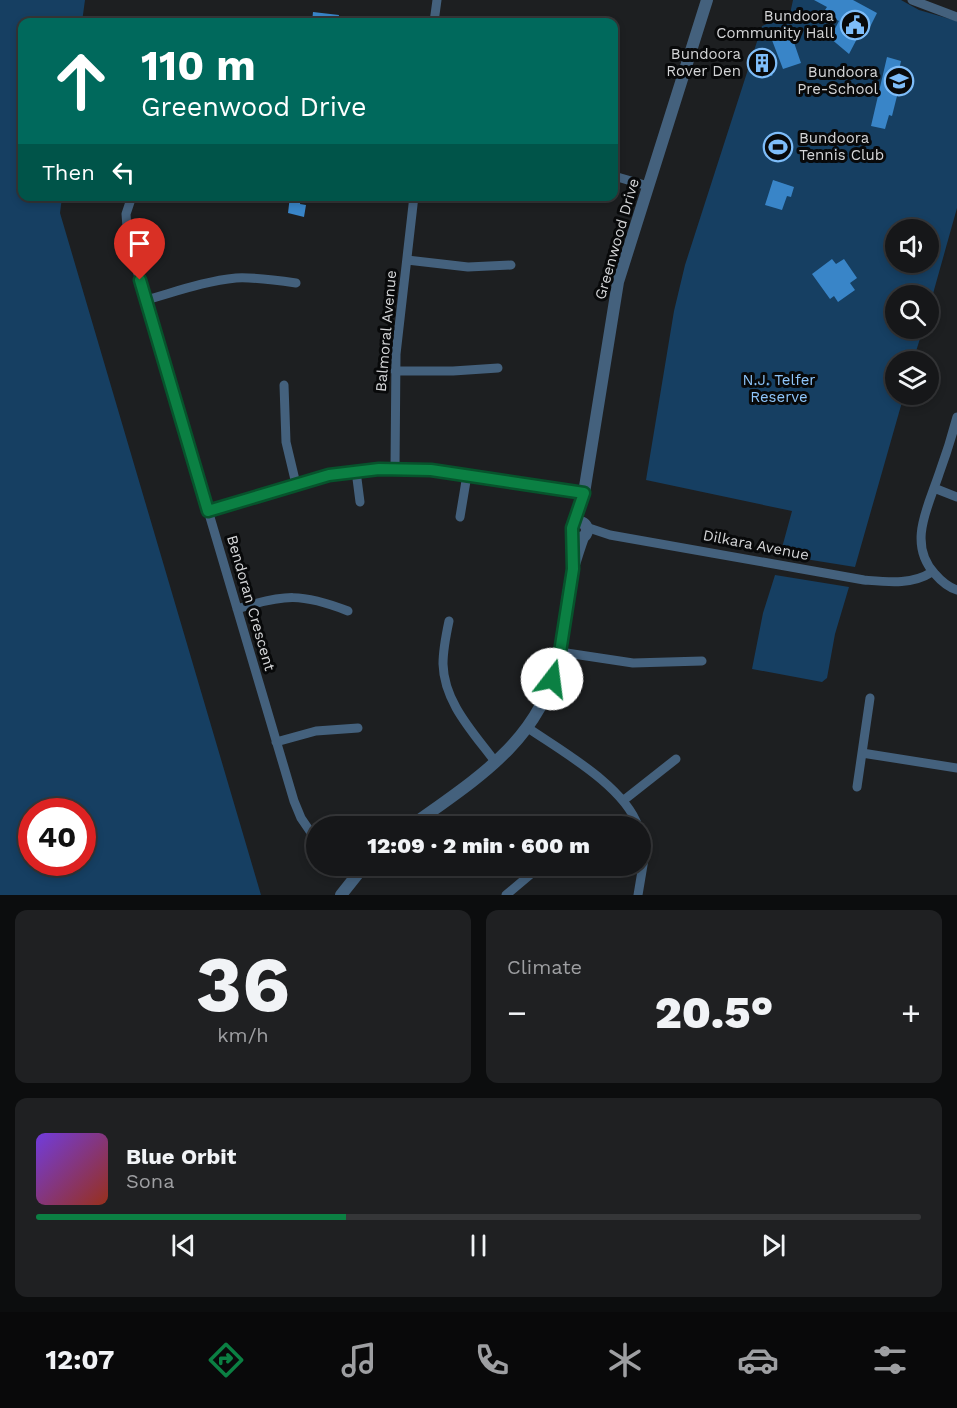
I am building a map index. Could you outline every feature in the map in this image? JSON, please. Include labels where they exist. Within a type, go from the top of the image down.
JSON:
[{"type":"street","points":[[435,18],[437,0]]},
{"type":"street","name":"Greenwood Drive","points":[[424,816],[496,763],[528,728],[549,689],[560,652],[581,531],[584,493],[615,296],[707,0]]},
{"type":"street","points":[[912,0],[957,17]]},
{"type":"street","points":[[618,177],[648,186]]},
{"type":"street","name":"Bendoran Crescent","points":[[130,201],[126,214],[126,234],[276,742],[297,810],[306,824]]},
{"type":"street","name":"Balmoral Avenue","points":[[395,468],[395,371],[413,201]]},
{"type":"street","points":[[407,260],[468,267],[511,265]]},
{"type":"street","points":[[146,300],[224,279],[249,278],[296,283]]},
{"type":"street","points":[[395,371],[498,368]]},
{"type":"street","points":[[284,385],[286,442],[296,484]]},
{"type":"street","points":[[957,417],[920,535],[922,552],[931,569],[944,584],[957,590]]},
{"type":"street","points":[[208,511],[329,475],[395,468],[431,470],[584,493]]},
{"type":"street","points":[[356,471],[360,502]]},
{"type":"street","points":[[460,517],[467,475]]},
{"type":"street","points":[[934,488],[957,497]]},
{"type":"street","name":"Dilkara Avenue","points":[[581,531],[864,580],[898,582],[931,569]]},
{"type":"street","points":[[237,609],[276,598],[299,596],[319,600],[348,611]]},
{"type":"street","points":[[449,621],[443,666],[450,695],[459,713],[496,763]]},
{"type":"street","points":[[560,652],[633,663],[702,661]]},
{"type":"street","points":[[857,787],[870,698]]},
{"type":"street","points":[[276,742],[316,731],[358,728]]},
{"type":"street","points":[[528,728],[602,781],[624,800],[633,816]]},
{"type":"street","points":[[862,753],[957,768]]},
{"type":"street","points":[[624,800],[676,759]]},
{"type":"street","points":[[341,895],[355,876]]},
{"type":"street","points":[[506,895],[529,876]]},
{"type":"street","points":[[638,895],[641,876]]},
{"type":"green space","points":[[0,0],[85,0],[83,18],[18,18],[18,201],[62,201],[60,213],[261,895],[0,895]]},
{"type":"green space","name":"N.J. Telfer Reserve","points":[[793,0],[901,0],[919,10],[957,21],[957,208],[939,272],[939,219],[885,219],[885,273],[939,273],[935,285],[885,285],[885,339],[920,339],[916,351],[885,351],[885,405],[901,405],[855,567],[780,555],[792,511],[646,480],[674,311],[685,265],[762,26],[790,14]]},
{"type":"green space","points":[[775,575],[849,587],[835,634],[827,678],[822,682],[752,669],[763,613]]},
{"type":"building","name":"Bundoora Community Hall","points":[[814,0],[853,0],[877,13],[866,35],[860,33],[849,54],[830,38],[839,21],[823,13],[827,7]]},
{"type":"building","points":[[313,12],[339,15],[339,18],[312,18]]},
{"type":"building","points":[[789,28],[801,63],[783,69],[770,35]]},
{"type":"building","name":"Bundoora Rover Den","points":[[758,55],[777,61],[772,76],[753,69]]},
{"type":"building","points":[[887,57],[901,61],[898,75],[902,76],[892,116],[889,115],[885,129],[871,126]]},
{"type":"building","points":[[773,180],[794,187],[791,197],[787,196],[782,210],[765,205]]},
{"type":"building","points":[[289,201],[300,201],[300,204],[306,205],[304,217],[288,213]]},
{"type":"building","points":[[832,259],[836,264],[844,259],[857,278],[850,283],[855,290],[838,302],[834,296],[830,299],[812,274]]},
{"type":"place","name":"Bundoora Community Hall","points":[[855,25]]},
{"type":"place","name":"Bundoora Rover Den","points":[[762,63]]},
{"type":"place","name":"Bundoora Pre-School","points":[[899,81]]},
{"type":"place","name":"Bundoora Tennis Club","points":[[778,147]]},
{"type":"route","points":[[140,280],[208,511],[329,475],[395,468],[431,470],[584,493],[572,528],[573,569],[560,652],[552,679]]}]
